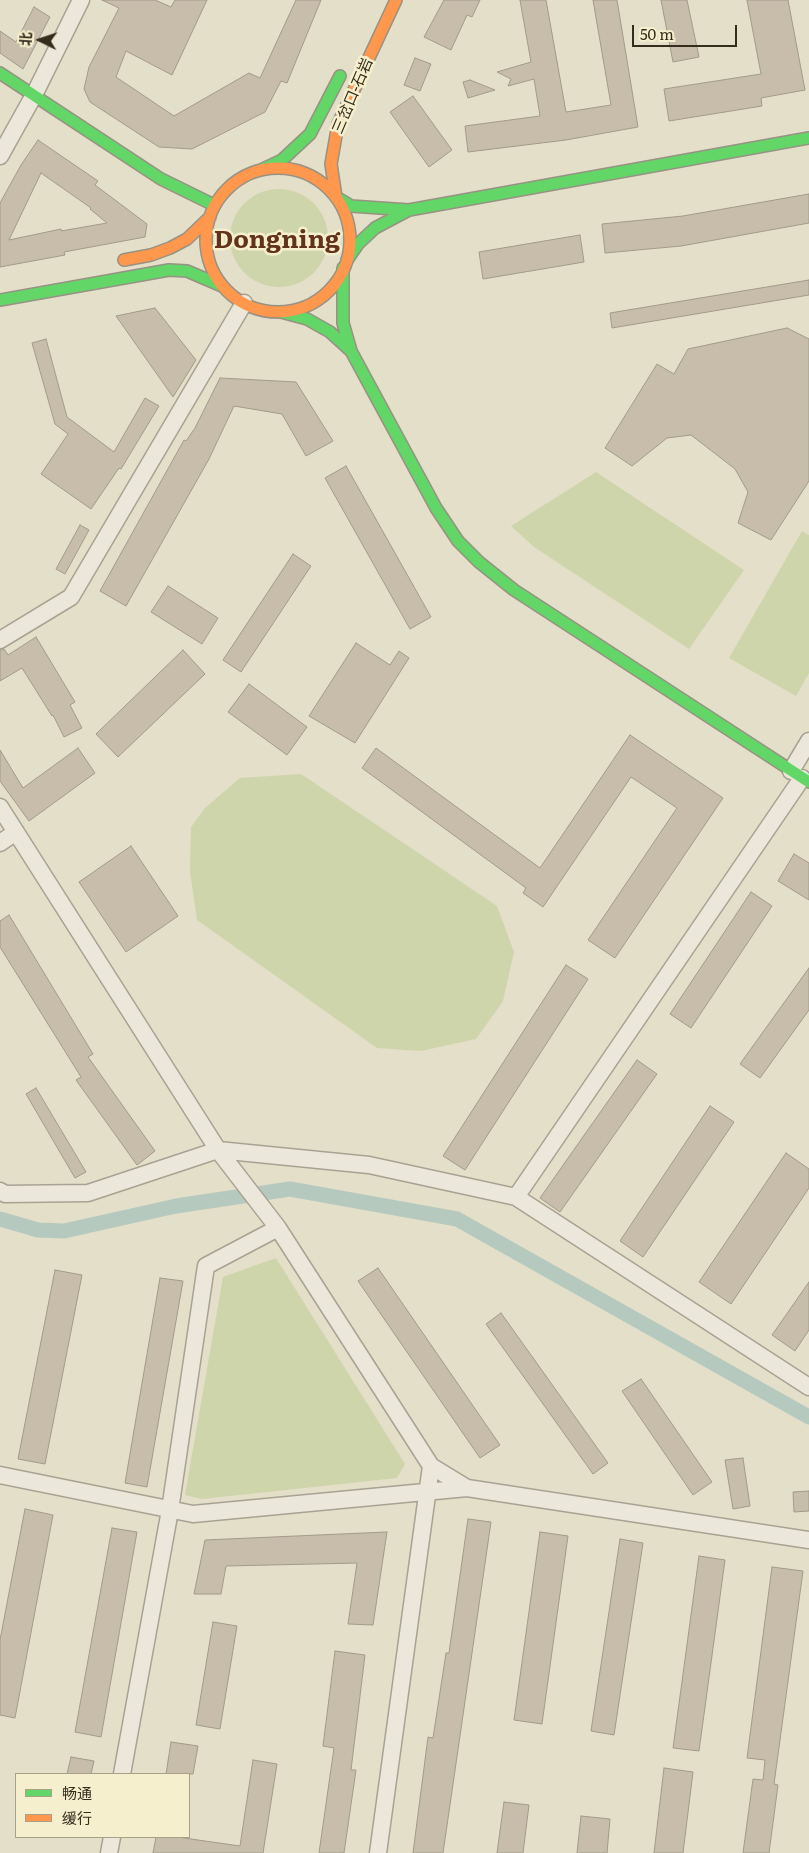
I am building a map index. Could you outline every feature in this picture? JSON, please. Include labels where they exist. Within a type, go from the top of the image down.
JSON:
[{"type":"main road","name":"三岔口-石岩","points":[[336,197],[331,164],[338,124],[396,0]]},
{"type":"main road","name":"三岔口-石岩","points":[[263,169],[282,160],[310,134],[347,62]]},
{"type":"main road","points":[[0,73],[160,179],[214,205]]},
{"type":"main road","points":[[336,197],[351,206],[372,209],[409,210],[809,138]]},
{"type":"main road","points":[[222,286],[211,267],[206,245],[214,205],[227,188],[243,176],[263,169],[284,168],[304,172],[322,182],[336,197],[346,216],[350,238],[345,264],[343,323],[351,351],[436,508],[458,541],[479,562],[514,590],[801,777]]},
{"type":"main road","points":[[282,312],[303,307],[322,296],[338,280],[345,264],[358,244],[375,228],[409,210]]},
{"type":"main road","points":[[113,262],[151,255],[170,248],[187,239],[210,218]]},
{"type":"main road","points":[[0,300],[169,270],[187,271],[222,286],[244,303],[259,310],[282,312],[307,319],[330,332],[351,351]]},
{"type":"street","points":[[0,156],[34,95],[82,0]]},
{"type":"street","points":[[0,640],[71,597],[244,303]]},
{"type":"street","points":[[516,1197],[801,777],[809,741]]},
{"type":"street","points":[[0,807],[218,1150],[276,1225],[431,1466],[467,1488]]},
{"type":"street","points":[[0,843],[16,832]]},
{"type":"street","points":[[0,1191],[5,1194],[88,1193],[218,1150],[369,1165],[516,1197],[809,1387]]},
{"type":"street","points":[[122,1773],[170,1510],[206,1266],[276,1225]]},
{"type":"street","points":[[378,1853],[431,1466]]},
{"type":"street","points":[[0,1475],[193,1514],[467,1488],[809,1540]]},
{"type":"street","points":[[109,1853],[112,1838]]},
{"type":"green space","points":[[279,189],[298,193],[313,204],[324,219],[328,238],[324,257],[313,272],[298,283],[279,287],[260,283],[245,272],[234,257],[230,238],[234,219],[245,204],[260,193]]},
{"type":"green space","points":[[596,472],[744,570],[689,649],[534,547],[511,526]]},
{"type":"green space","points":[[802,531],[809,535],[809,673],[796,696],[729,658]]},
{"type":"green space","points":[[301,774],[497,906],[514,952],[503,1001],[476,1039],[421,1051],[377,1048],[197,920],[190,871],[191,827],[205,808],[240,778]]},
{"type":"green space","points":[[276,1258],[405,1464],[397,1478],[202,1499],[185,1495],[223,1277]]},
{"type":"building","points":[[102,0],[155,0],[171,7],[175,0],[207,0],[172,75],[126,51],[116,77],[174,116],[249,73],[260,78],[296,0],[321,0],[287,83],[281,81],[265,112],[192,149],[159,147],[90,102],[84,89],[89,67],[119,8]]},
{"type":"building","points":[[444,0],[480,0],[472,17],[467,15],[451,50],[424,37]]},
{"type":"building","points":[[520,0],[546,0],[566,112],[611,105],[593,0],[617,0],[638,127],[566,140],[468,152],[465,126],[540,116],[534,79],[508,86],[511,79],[497,72],[531,62]]},
{"type":"building","points":[[661,0],[687,0],[699,57],[673,62]]},
{"type":"building","points":[[747,0],[788,0],[805,90],[761,98],[762,106],[669,121],[664,89],[761,74]]},
{"type":"building","points":[[34,7],[50,17],[23,69],[0,53],[0,31],[16,42]]},
{"type":"building","points":[[415,58],[431,64],[420,91],[404,85]]},
{"type":"building","points":[[470,80],[495,90],[468,98],[463,82]]},
{"type":"building","points":[[413,96],[452,150],[429,167],[390,112]]},
{"type":"building","points":[[38,140],[98,181],[95,185],[147,224],[145,237],[64,252],[65,255],[0,267],[0,203],[21,165]],"holes":[[[41,173],[91,208],[107,223],[61,231],[61,229],[9,240]]]},
{"type":"building","points":[[809,194],[809,223],[681,246],[605,253],[602,224],[683,216]]},
{"type":"building","points":[[580,235],[584,262],[483,279],[479,252]]},
{"type":"building","points":[[809,280],[809,295],[612,328],[610,313]]},
{"type":"building","points":[[155,308],[196,360],[173,397],[116,316]]},
{"type":"building","points":[[787,328],[809,339],[809,481],[771,540],[738,523],[748,492],[735,469],[691,435],[667,438],[632,466],[605,448],[657,364],[674,374],[688,349]]},
{"type":"building","points":[[46,339],[67,417],[114,452],[145,398],[159,406],[121,469],[119,468],[91,509],[41,474],[68,434],[55,424],[32,343]]},
{"type":"building","points":[[220,378],[296,382],[333,441],[306,456],[282,414],[234,406],[209,459],[126,606],[100,591],[184,440],[186,441],[195,428]]},
{"type":"building","points":[[346,466],[431,617],[410,629],[325,478]]},
{"type":"building","points":[[80,525],[89,530],[65,574],[56,569]]},
{"type":"building","points":[[293,554],[311,566],[241,672],[223,660]]},
{"type":"building","points":[[168,586],[218,618],[202,644],[151,612]]},
{"type":"building","points":[[36,637],[75,702],[70,705],[82,728],[64,737],[53,715],[22,668],[0,681],[0,650],[4,649],[8,655]]},
{"type":"building","points":[[356,643],[390,665],[399,651],[409,658],[355,743],[309,716]]},
{"type":"building","points":[[183,650],[205,674],[118,757],[96,734]]},
{"type":"building","points":[[249,684],[307,727],[287,755],[228,712]]},
{"type":"building","points":[[630,735],[723,798],[615,958],[588,940],[677,808],[631,777],[543,907],[523,893],[526,888],[362,768],[376,748],[540,868]]},
{"type":"building","points":[[78,748],[95,773],[29,821],[0,781],[0,750],[23,788]]},
{"type":"building","points":[[131,846],[178,916],[126,952],[79,882]]},
{"type":"building","points":[[794,854],[809,863],[809,900],[778,881]]},
{"type":"building","points":[[751,892],[772,906],[691,1028],[670,1014]]},
{"type":"building","points":[[9,915],[93,1054],[88,1057],[155,1151],[137,1165],[76,1080],[81,1077],[0,947],[0,921]]},
{"type":"building","points":[[566,965],[588,979],[465,1170],[443,1156]]},
{"type":"building","points":[[809,968],[809,1010],[760,1078],[740,1064]]},
{"type":"building","points":[[637,1060],[657,1074],[560,1212],[540,1198]]},
{"type":"building","points":[[36,1088],[86,1172],[75,1178],[26,1094]]},
{"type":"building","points":[[710,1106],[734,1122],[643,1257],[620,1241]]},
{"type":"building","points":[[786,1153],[809,1169],[809,1188],[731,1304],[699,1282]]},
{"type":"building","points":[[378,1268],[500,1445],[480,1458],[358,1281]]},
{"type":"building","points":[[55,1270],[82,1275],[45,1464],[18,1459]]},
{"type":"building","points":[[160,1278],[183,1281],[147,1487],[125,1483]]},
{"type":"building","points":[[809,1282],[809,1330],[795,1351],[772,1335]]},
{"type":"building","points":[[501,1313],[608,1463],[593,1474],[486,1324]]},
{"type":"building","points":[[641,1379],[712,1482],[693,1495],[622,1391]]},
{"type":"building","points":[[743,1458],[750,1506],[733,1509],[725,1460]]},
{"type":"building","points":[[809,1491],[809,1511],[794,1512],[793,1492]]},
{"type":"building","points":[[25,1509],[53,1515],[15,1718],[0,1715],[0,1640]]},
{"type":"building","points":[[468,1519],[491,1522],[443,1853],[413,1853],[428,1737],[433,1738],[446,1653],[449,1653]]},
{"type":"building","points":[[112,1528],[137,1532],[101,1737],[75,1732]]},
{"type":"building","points":[[387,1532],[373,1625],[348,1624],[357,1563],[226,1566],[221,1594],[194,1594],[205,1540]]},
{"type":"building","points":[[540,1532],[568,1536],[542,1724],[514,1720]]},
{"type":"building","points":[[620,1539],[643,1543],[614,1735],[591,1731]]},
{"type":"building","points":[[699,1556],[725,1560],[699,1751],[673,1748]]},
{"type":"building","points":[[772,1567],[803,1571],[774,1784],[778,1785],[769,1853],[743,1853],[753,1779],[763,1780],[765,1760],[747,1758]]},
{"type":"building","points":[[213,1622],[237,1626],[220,1729],[196,1725]]},
{"type":"building","points":[[335,1651],[365,1655],[351,1770],[356,1770],[344,1853],[319,1853],[334,1748],[323,1746]]},
{"type":"building","points":[[171,1742],[198,1746],[193,1774],[166,1773]]},
{"type":"building","points":[[71,1757],[94,1761],[91,1773],[67,1773]]},
{"type":"building","points":[[253,1760],[277,1764],[263,1853],[153,1853],[156,1838],[184,1838],[240,1846]]},
{"type":"building","points":[[664,1768],[693,1772],[683,1853],[654,1853]]},
{"type":"building","points":[[504,1802],[529,1805],[523,1853],[497,1853]]},
{"type":"building","points":[[581,1816],[610,1819],[607,1853],[577,1853]]},
{"type":"waterway","points":[[0,1219],[38,1230],[64,1231],[176,1206],[290,1189],[457,1219],[809,1417]]},
{"type":"traffic: fast","points":[[0,73],[161,179],[214,205]]},
{"type":"traffic: fast","points":[[263,169],[282,160],[310,134],[340,76]]},
{"type":"traffic: fast","points":[[409,210],[809,138]]},
{"type":"traffic: fast","points":[[336,197],[351,206],[409,210],[375,228],[358,244],[347,260]]},
{"type":"traffic: fast","points":[[281,312],[307,319],[330,332],[351,351],[343,323],[343,268]]},
{"type":"traffic: fast","points":[[0,300],[169,270],[187,271],[222,286]]},
{"type":"traffic: fast","points":[[351,351],[436,508],[458,541],[479,562],[514,590],[809,782]]},
{"type":"traffic: slow","points":[[336,197],[331,164],[338,124],[396,0]]},
{"type":"traffic: slow","points":[[278,168],[305,174],[318,180],[329,189],[338,200],[344,213],[350,240],[344,267],[338,280],[329,291],[318,300],[305,306],[278,312],[251,306],[238,300],[227,291],[218,280],[212,267],[206,240],[212,213],[218,200],[227,189],[238,180],[251,174],[278,168]]},
{"type":"traffic: slow","points":[[124,260],[151,255],[170,248],[187,239],[210,217]]},
{"type":"district","name":"Dongning","points":[[277,241]]}]
